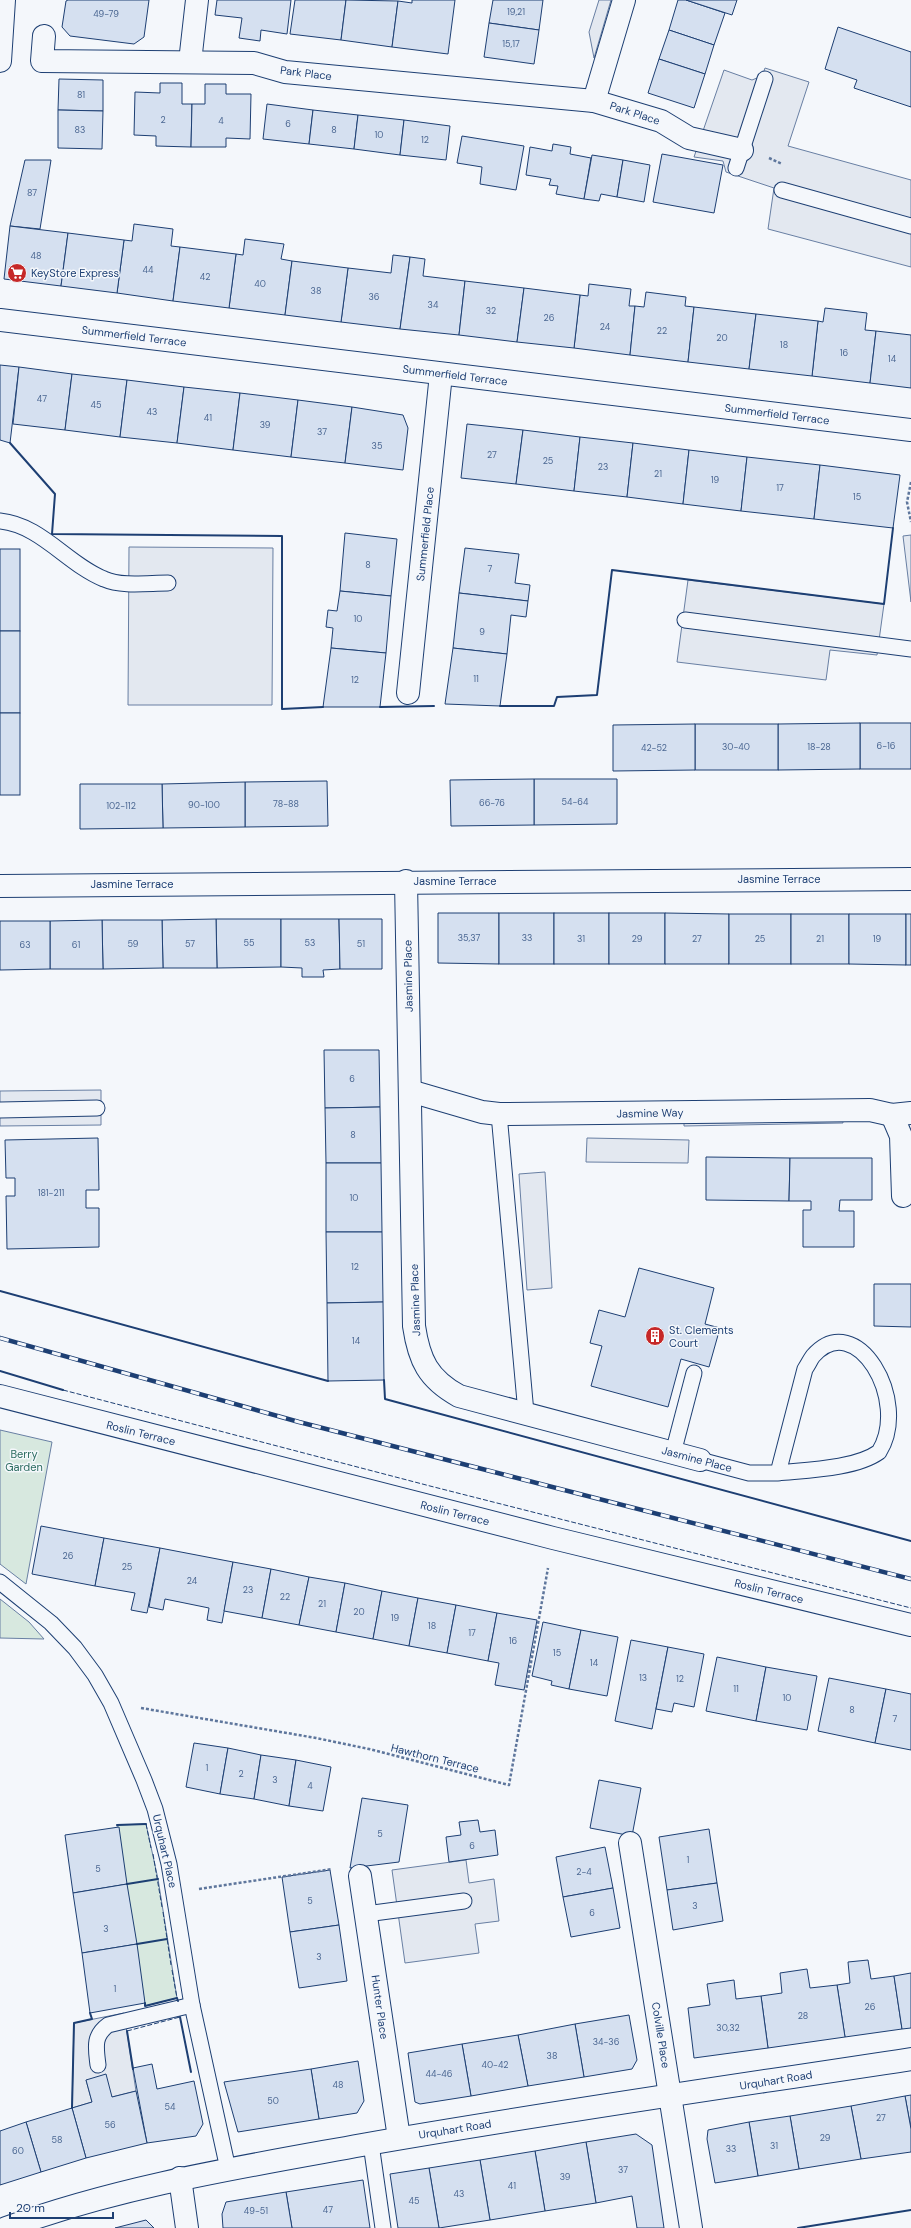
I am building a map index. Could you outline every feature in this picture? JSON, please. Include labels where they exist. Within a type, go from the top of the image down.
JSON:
[{"type":"street","points":[[190,62],[197,0]]},
{"type":"street","name":"Park Place","points":[[594,101],[624,0]]},
{"type":"street","points":[[0,61],[2,12]]},
{"type":"street","name":"Park Place","points":[[44,36],[42,61],[254,63],[285,72],[594,101],[661,121],[689,138],[739,159]]},
{"type":"street","name":"Summerfield Terrace","points":[[0,320],[911,430]]},
{"type":"street","name":"Summerfield Place","points":[[408,693],[442,374]]},
{"type":"street","name":"Jasmine Terrace","points":[[0,886],[911,878]]},
{"type":"street","name":"Jasmine Place","points":[[406,882],[414,1326],[417,1344],[422,1360],[432,1377],[445,1388],[459,1396],[700,1460]]},
{"type":"street","name":"Jasmine Way","points":[[410,1091],[482,1112],[499,1114],[870,1110],[902,1114],[901,1136],[903,1196]]},
{"type":"street","name":"Roslin Terrace","points":[[0,1396],[552,1538],[911,1625]]},
{"type":"street","name":"Colville Place","points":[[630,1843],[692,2228]]},
{"type":"street","name":"Hunter Place","points":[[360,1876],[399,2138]]},
{"type":"street","name":"Urquhart Road","points":[[6,2228],[105,2197],[180,2178],[228,2169],[399,2138],[911,2059]]},
{"type":"street","points":[[180,2178],[187,2228]]},
{"type":"lane","points":[[739,159],[766,79]]},
{"type":"lane","points":[[782,190],[911,226]]},
{"type":"lane","points":[[0,521],[23,526],[102,579],[121,582],[168,583]]},
{"type":"lane","points":[[686,620],[911,649]]},
{"type":"lane","points":[[0,1110],[97,1108]]},
{"type":"lane","points":[[499,1114],[526,1413]]},
{"type":"lane","points":[[778,1473],[806,1369],[813,1356],[824,1348],[840,1343],[854,1344],[869,1349],[884,1358],[891,1367]]},
{"type":"lane","points":[[673,1453],[694,1372]]},
{"type":"lane","name":"Jasmine Place","points":[[700,1460],[749,1472],[778,1473],[834,1466],[860,1460],[879,1452],[894,1439],[903,1423]]},
{"type":"lane","name":"Urquhart Place","points":[[0,1582],[51,1623],[75,1648],[95,1676],[111,1703],[129,1743],[155,1809],[174,1893],[192,2005],[228,2169]]},
{"type":"lane","points":[[366,1914],[464,1901]]},
{"type":"lane","points":[[98,2065],[96,2038],[100,2031],[108,2025],[192,2005]]},
{"type":"lane","points":[[371,2144],[383,2228]]},
{"type":"path","points":[[739,159],[782,163],[782,190]]},
{"type":"path","points":[[911,482],[907,502],[911,522]]},
{"type":"path","name":"Hawthorn Terrace","points":[[111,1703],[324,1740],[509,1785],[538,1630],[552,1538]]},
{"type":"path","points":[[174,1893],[335,1869],[360,1876]]},
{"type":"green space","name":"Berry Garden","points":[[0,1430],[52,1442],[26,1584],[0,1564]]},
{"type":"green space","points":[[0,1599],[29,1622],[44,1639],[0,1638]]},
{"type":"green space","points":[[146,1824],[158,1879],[177,1998],[145,2006],[117,1825]]},
{"type":"shaded area","points":[[599,0],[611,0],[594,58],[589,32]]},
{"type":"shaded area","points":[[765,68],[809,82],[788,146],[911,180],[911,267],[768,229],[774,188],[726,172],[723,161],[694,157],[724,70],[752,80],[762,76]]},
{"type":"shaded area","points":[[911,535],[911,602],[903,536]]},
{"type":"shaded area","points":[[129,547],[273,548],[272,705],[128,705]]},
{"type":"shaded area","points":[[688,580],[884,604],[877,655],[830,650],[826,680],[677,662]]},
{"type":"shaded area","points":[[101,1090],[101,1125],[0,1126],[0,1091]]},
{"type":"shaded area","points":[[842,1114],[843,1123],[684,1126],[684,1115]]},
{"type":"shaded area","points":[[587,1138],[689,1140],[688,1163],[586,1162]]},
{"type":"shaded area","points":[[545,1172],[552,1288],[527,1290],[519,1174]]},
{"type":"shaded area","points":[[466,1860],[469,1883],[494,1879],[499,1921],[475,1924],[479,1953],[405,1963],[392,1870]]},
{"type":"shaded area","points":[[124,2013],[136,2091],[112,2097],[86,2080],[92,2102],[72,2108],[74,2023]]},
{"type":"building","points":[[149,0],[144,37],[134,44],[70,36],[62,27],[66,1]]},
{"type":"building","points":[[217,0],[291,0],[287,34],[261,30],[260,41],[239,38],[242,18],[215,15]]},
{"type":"building","points":[[295,0],[346,0],[341,40],[290,34]]},
{"type":"building","points":[[346,0],[398,1],[392,47],[341,40]]},
{"type":"building","points":[[412,0],[455,0],[448,54],[392,47],[398,1],[412,3]]},
{"type":"building","points":[[493,0],[543,0],[539,30],[489,23]]},
{"type":"building","points":[[678,0],[686,0],[725,13],[714,45],[669,30]]},
{"type":"building","points":[[686,0],[737,0],[732,15]]},
{"type":"building","points":[[489,23],[539,30],[534,64],[484,57]]},
{"type":"building","points":[[838,27],[911,52],[911,107],[854,88],[857,80],[825,69]]},
{"type":"building","points":[[669,30],[714,45],[705,74],[659,59]]},
{"type":"building","points":[[659,59],[705,74],[694,108],[648,93]]},
{"type":"building","points":[[59,79],[103,80],[103,111],[58,110]]},
{"type":"building","points":[[160,83],[182,83],[182,104],[192,104],[191,147],[156,146],[156,136],[134,135],[135,92],[160,93]]},
{"type":"building","points":[[205,84],[226,84],[226,94],[251,94],[250,139],[226,138],[226,147],[191,147],[192,104],[205,104]]},
{"type":"building","points":[[267,104],[313,110],[309,144],[263,139]]},
{"type":"building","points":[[58,110],[103,111],[102,149],[58,148]]},
{"type":"building","points":[[313,110],[358,115],[354,149],[309,144]]},
{"type":"building","points":[[358,115],[404,120],[400,155],[354,149]]},
{"type":"building","points":[[404,120],[450,126],[446,160],[400,155]]},
{"type":"building","points":[[462,136],[524,146],[516,190],[480,184],[482,167],[457,163]]},
{"type":"building","points":[[553,144],[571,147],[570,154],[591,158],[584,199],[556,194],[558,186],[549,185],[551,179],[526,175],[530,147],[552,151]]},
{"type":"building","points":[[662,154],[723,165],[714,213],[653,202]]},
{"type":"building","points":[[592,155],[623,160],[617,197],[601,194],[599,201],[584,199]]},
{"type":"building","points":[[25,160],[51,160],[40,229],[10,226]]},
{"type":"building","points":[[623,160],[650,165],[644,202],[617,197]]},
{"type":"building","points":[[134,224],[173,229],[171,246],[180,247],[173,301],[117,293],[124,240],[132,241]]},
{"type":"building","points":[[10,226],[68,233],[61,286],[4,279]]},
{"type":"building","points":[[68,233],[124,240],[117,293],[61,286]]},
{"type":"building","points":[[245,239],[284,244],[281,259],[292,261],[285,315],[229,308],[236,254],[243,255]]},
{"type":"building","points":[[180,247],[236,254],[229,308],[173,301]]},
{"type":"building","points":[[393,255],[410,257],[400,329],[341,322],[348,268],[391,273]]},
{"type":"building","points":[[410,257],[425,259],[423,276],[465,281],[459,335],[400,329]]},
{"type":"building","points":[[292,261],[348,268],[341,322],[285,315]]},
{"type":"building","points":[[465,281],[524,288],[517,342],[459,335]]},
{"type":"building","points":[[589,284],[631,289],[629,306],[635,306],[630,355],[574,348],[580,295],[588,296]]},
{"type":"building","points":[[524,288],[580,295],[574,348],[517,342]]},
{"type":"building","points":[[646,292],[686,297],[685,306],[694,307],[688,362],[630,355],[635,306],[644,307]]},
{"type":"building","points":[[694,307],[756,314],[749,369],[688,362]]},
{"type":"building","points":[[825,308],[867,313],[865,330],[876,331],[870,383],[812,376],[818,321],[823,322]]},
{"type":"building","points":[[756,314],[818,321],[812,376],[749,369]]},
{"type":"building","points":[[876,331],[911,335],[911,388],[870,383]]},
{"type":"building","points":[[0,365],[19,367],[10,443],[0,440]]},
{"type":"building","points":[[19,367],[72,374],[65,430],[13,424]]},
{"type":"building","points":[[72,374],[127,380],[120,437],[65,430]]},
{"type":"building","points":[[127,380],[184,387],[177,443],[120,437]]},
{"type":"building","points":[[184,387],[240,393],[233,450],[177,443]]},
{"type":"building","points":[[240,393],[298,400],[291,457],[233,450]]},
{"type":"building","points":[[298,400],[352,407],[345,463],[291,457]]},
{"type":"building","points":[[352,407],[403,415],[408,428],[403,470],[345,463]]},
{"type":"building","points":[[467,424],[523,430],[516,484],[461,478]]},
{"type":"building","points":[[523,430],[580,437],[574,491],[516,484]]},
{"type":"building","points":[[580,437],[633,443],[627,497],[574,491]]},
{"type":"building","points":[[633,443],[689,450],[683,504],[627,497]]},
{"type":"building","points":[[689,450],[747,457],[741,511],[683,504]]},
{"type":"building","points":[[747,457],[820,465],[814,519],[741,511]]},
{"type":"building","points":[[820,465],[900,475],[893,528],[814,519]]},
{"type":"building","points":[[345,533],[397,539],[391,596],[340,591]]},
{"type":"building","points":[[465,548],[519,554],[515,583],[530,585],[528,601],[459,593]]},
{"type":"building","points":[[0,549],[20,549],[20,631],[0,631]]},
{"type":"building","points":[[340,591],[391,596],[386,653],[331,648],[333,628],[326,627],[328,610],[337,611]]},
{"type":"building","points":[[459,593],[528,601],[526,617],[511,615],[507,654],[453,648]]},
{"type":"building","points":[[0,631],[20,631],[20,713],[0,713]]},
{"type":"building","points":[[331,648],[386,653],[380,707],[323,707]]},
{"type":"building","points":[[453,648],[507,654],[500,706],[445,704]]},
{"type":"building","points":[[0,713],[20,713],[20,795],[0,795]]},
{"type":"building","points":[[860,723],[911,723],[911,769],[860,769]]},
{"type":"building","points":[[860,723],[860,769],[778,770],[778,724]]},
{"type":"building","points":[[695,724],[778,724],[778,770],[695,770]]},
{"type":"building","points":[[695,724],[695,770],[613,771],[613,725]]},
{"type":"building","points":[[534,779],[617,779],[617,824],[534,825]]},
{"type":"building","points":[[534,779],[534,825],[451,826],[450,780]]},
{"type":"building","points":[[327,781],[328,826],[245,827],[245,782]]},
{"type":"building","points":[[245,782],[245,827],[163,828],[162,784]]},
{"type":"building","points":[[80,784],[162,784],[163,828],[80,829]]},
{"type":"building","points":[[438,913],[499,913],[499,964],[438,963]]},
{"type":"building","points":[[499,913],[554,913],[554,964],[499,964]]},
{"type":"building","points":[[554,913],[609,913],[609,964],[554,964]]},
{"type":"building","points":[[609,913],[665,913],[665,964],[609,964]]},
{"type":"building","points":[[665,913],[729,914],[729,964],[665,964]]},
{"type":"building","points":[[729,914],[791,914],[791,964],[729,964]]},
{"type":"building","points":[[791,914],[849,914],[849,964],[791,964]]},
{"type":"building","points":[[849,914],[906,914],[906,965],[849,964]]},
{"type":"building","points":[[906,914],[911,914],[911,965],[906,965]]},
{"type":"building","points":[[216,919],[281,919],[281,967],[217,968]]},
{"type":"building","points":[[216,919],[217,968],[163,968],[162,920]]},
{"type":"building","points":[[281,919],[339,919],[340,969],[323,970],[324,977],[302,977],[302,968],[281,967]]},
{"type":"building","points":[[339,919],[382,919],[382,969],[340,969]]},
{"type":"building","points":[[102,920],[162,920],[163,968],[103,969]]},
{"type":"building","points":[[102,920],[103,969],[50,969],[50,921]]},
{"type":"building","points":[[0,921],[50,921],[50,969],[0,970]]},
{"type":"building","points":[[324,1050],[379,1050],[380,1107],[325,1108]]},
{"type":"building","points":[[380,1107],[381,1163],[326,1163],[325,1108]]},
{"type":"building","points":[[98,1138],[99,1190],[86,1190],[86,1208],[99,1208],[99,1247],[7,1249],[6,1196],[15,1196],[15,1178],[6,1178],[5,1140]]},
{"type":"building","points":[[706,1157],[790,1158],[789,1201],[706,1200]]},
{"type":"building","points":[[790,1158],[872,1158],[872,1200],[840,1200],[839,1211],[854,1211],[854,1247],[803,1247],[803,1210],[811,1210],[811,1201],[789,1201]]},
{"type":"building","points":[[326,1163],[381,1163],[382,1232],[326,1232]]},
{"type":"building","points":[[326,1232],[382,1232],[383,1302],[327,1303]]},
{"type":"building","name":"St. Clements Court","points":[[639,1268],[714,1288],[705,1324],[720,1328],[709,1367],[681,1359],[668,1407],[591,1386],[602,1346],[590,1343],[599,1310],[625,1317]]},
{"type":"building","points":[[874,1284],[911,1284],[911,1327],[874,1326]]},
{"type":"building","points":[[383,1302],[384,1380],[328,1381],[327,1303]]},
{"type":"building","points":[[41,1526],[104,1538],[95,1586],[32,1574]]},
{"type":"building","points":[[104,1538],[160,1548],[147,1613],[131,1610],[135,1593],[95,1586]]},
{"type":"building","points":[[160,1548],[233,1562],[222,1623],[207,1620],[209,1608],[165,1599],[163,1610],[149,1607]]},
{"type":"building","points":[[233,1562],[271,1569],[262,1618],[224,1611]]},
{"type":"building","points":[[271,1569],[309,1577],[299,1625],[262,1618]]},
{"type":"building","points":[[309,1577],[345,1583],[336,1632],[299,1625]]},
{"type":"building","points":[[345,1583],[382,1591],[373,1639],[336,1632]]},
{"type":"building","points":[[382,1591],[418,1598],[409,1646],[373,1639]]},
{"type":"building","points":[[418,1598],[456,1605],[447,1653],[409,1646]]},
{"type":"building","points":[[456,1605],[497,1613],[488,1661],[447,1653]]},
{"type":"building","points":[[497,1613],[537,1620],[524,1690],[495,1685],[499,1663],[488,1661]]},
{"type":"building","points":[[543,1622],[581,1630],[569,1689],[551,1685],[552,1681],[532,1676]]},
{"type":"building","points":[[581,1630],[618,1637],[607,1696],[569,1689]]},
{"type":"building","points":[[631,1640],[668,1647],[652,1729],[615,1721]]},
{"type":"building","points":[[668,1647],[704,1654],[694,1707],[674,1703],[672,1712],[656,1709]]},
{"type":"building","points":[[717,1657],[766,1667],[756,1721],[706,1711]]},
{"type":"building","points":[[766,1667],[817,1676],[807,1730],[756,1721]]},
{"type":"building","points":[[829,1678],[886,1689],[875,1743],[818,1731]]},
{"type":"building","points":[[886,1689],[911,1694],[911,1750],[875,1743]]},
{"type":"building","points":[[194,1743],[228,1748],[220,1794],[186,1787]]},
{"type":"building","points":[[228,1748],[261,1755],[254,1799],[220,1794]]},
{"type":"building","points":[[261,1755],[296,1760],[289,1806],[254,1799]]},
{"type":"building","points":[[296,1760],[331,1767],[323,1811],[289,1806]]},
{"type":"building","points":[[599,1780],[641,1788],[632,1836],[590,1828]]},
{"type":"building","points":[[362,1798],[408,1805],[399,1862],[350,1868]]},
{"type":"building","points":[[478,1820],[480,1832],[495,1830],[498,1855],[449,1862],[446,1837],[461,1835],[459,1822]]},
{"type":"building","points":[[119,1827],[127,1884],[73,1893],[65,1835]]},
{"type":"building","points":[[709,1829],[717,1883],[667,1890],[659,1837]]},
{"type":"building","points":[[605,1847],[613,1888],[563,1897],[556,1857]]},
{"type":"building","points":[[330,1870],[339,1925],[290,1932],[282,1877]]},
{"type":"building","points":[[717,1883],[723,1921],[673,1930],[667,1890]]},
{"type":"building","points":[[127,1884],[137,1944],[82,1953],[73,1893]]},
{"type":"building","points":[[613,1888],[620,1928],[571,1937],[563,1897]]},
{"type":"building","points":[[339,1925],[347,1981],[299,1988],[290,1932]]},
{"type":"building","points":[[137,1944],[145,2003],[90,2013],[82,1953]]},
{"type":"building","points":[[868,1960],[871,1979],[894,1976],[902,2029],[845,2037],[837,1985],[850,1983],[848,1962]]},
{"type":"building","points":[[807,1969],[810,1988],[837,1985],[845,2037],[768,2048],[761,1996],[782,1993],[780,1973]]},
{"type":"building","points":[[911,1973],[911,2028],[902,2029],[894,1976]]},
{"type":"building","points":[[734,1980],[736,1999],[761,1996],[768,2048],[694,2058],[688,2008],[710,2005],[707,1984]]},
{"type":"building","points":[[629,2015],[637,2060],[632,2069],[584,2077],[575,2024]]},
{"type":"building","points":[[575,2024],[584,2077],[528,2086],[518,2035]]},
{"type":"building","points":[[518,2035],[528,2086],[471,2096],[462,2044]]},
{"type":"building","points":[[462,2044],[471,2096],[420,2104],[415,2102],[408,2053]]},
{"type":"building","points":[[358,2061],[364,2101],[357,2113],[319,2119],[311,2069]]},
{"type":"building","points":[[152,2064],[157,2089],[194,2081],[203,2124],[196,2136],[147,2143],[133,2068]]},
{"type":"building","points":[[311,2069],[319,2119],[238,2132],[224,2082]]},
{"type":"building","points":[[106,2074],[112,2097],[136,2091],[147,2143],[86,2158],[72,2108],[92,2102],[86,2080]]},
{"type":"building","points":[[911,2095],[911,2129],[905,2096]]},
{"type":"building","points":[[905,2096],[911,2129],[911,2152],[861,2159],[851,2106]]},
{"type":"building","points":[[851,2106],[861,2159],[799,2169],[790,2116]]},
{"type":"building","points":[[72,2108],[86,2158],[41,2172],[26,2122]]},
{"type":"building","points":[[790,2116],[799,2169],[758,2176],[749,2122]]},
{"type":"building","points":[[26,2122],[41,2172],[0,2185],[0,2131]]},
{"type":"building","points":[[749,2122],[758,2176],[715,2183],[707,2139],[708,2130]]},
{"type":"building","points":[[636,2134],[652,2145],[664,2228],[637,2228],[632,2196],[596,2203],[586,2142]]},
{"type":"building","points":[[586,2142],[596,2203],[545,2211],[535,2151]]},
{"type":"building","points":[[535,2151],[545,2211],[490,2220],[480,2160]]},
{"type":"building","points":[[480,2160],[490,2220],[439,2228],[429,2168]]},
{"type":"building","points":[[429,2168],[439,2228],[398,2228],[390,2174]]},
{"type":"building","points":[[363,2180],[370,2228],[292,2228],[286,2192]]},
{"type":"building","points":[[286,2192],[292,2228],[223,2228],[222,2214],[226,2202]]},
{"type":"building","points":[[146,2220],[154,2228],[115,2228]]},
{"type":"railway","points":[[0,1338],[299,1422],[911,1579]]},
{"type":"fence","points":[[63,1390],[430,1486],[911,1608]]},
{"type":"fence","points":[[146,1824],[151,1848]]},
{"type":"fence","points":[[153,1854],[162,1907]]},
{"type":"fence","points":[[163,1912],[171,1965]]},
{"type":"fence","points":[[172,1970],[177,1998]]},
{"type":"fence","points":[[127,2031],[180,2017]]},
{"type":"wall","points":[[10,443],[55,494],[52,534],[282,536],[282,709],[323,707]]},
{"type":"wall","points":[[500,706],[554,706],[557,697],[597,695],[612,570],[884,604],[893,528]]},
{"type":"wall","points":[[380,707],[434,706]]},
{"type":"wall","points":[[0,1291],[328,1381]]},
{"type":"wall","points":[[0,1371],[63,1390]]},
{"type":"wall","points":[[384,1380],[385,1399],[911,1541]]},
{"type":"wall","points":[[117,1825],[146,1824]]},
{"type":"wall","points":[[127,1884],[158,1879]]},
{"type":"wall","points":[[137,1944],[167,1939]]},
{"type":"wall","points":[[145,2003],[145,2006],[177,1998],[178,2001]]},
{"type":"wall","points":[[72,2108],[74,2023],[92,2019],[90,2013]]},
{"type":"wall","points":[[180,2017],[191,2072]]},
{"type":"wall","points":[[127,2031],[133,2069]]},
{"type":"wall","points":[[798,2228],[911,2210]]},
{"type":"place","name":"KeyStore Express","points":[[17,273]]},
{"type":"place","name":"St. Clements Court","points":[[655,1336]]}]
